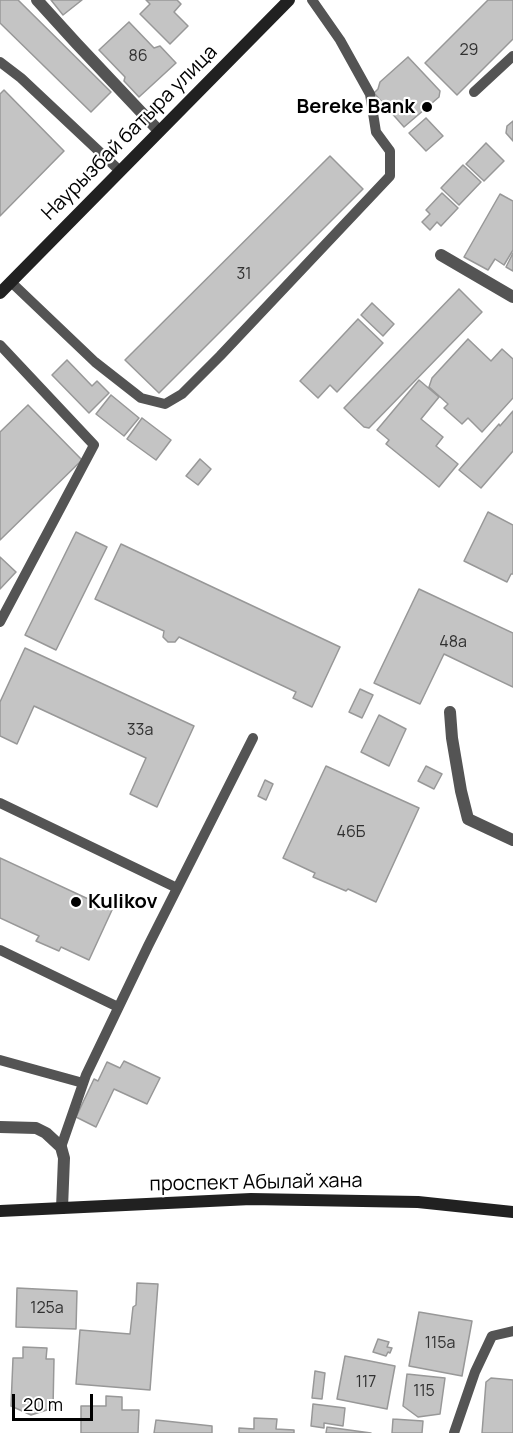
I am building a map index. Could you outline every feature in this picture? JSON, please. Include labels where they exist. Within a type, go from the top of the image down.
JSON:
[{"type":"main road","name":"Наурызбай батыра улица","points":[[0,293],[289,0]]},
{"type":"main road","name":"проспект Абылай хана","points":[[0,1211],[251,1199],[418,1202],[513,1212]]},
{"type":"street","points":[[37,0],[159,131]]},
{"type":"street","points":[[441,255],[513,297]]},
{"type":"street","points":[[450,712],[452,738],[468,819],[513,840]]},
{"type":"street","points":[[0,1127],[36,1128],[46,1133],[61,1147],[64,1158],[62,1208]]},
{"type":"lane","points":[[11,282],[94,362],[141,398],[165,404],[182,394],[390,176],[390,151],[376,132],[370,94],[340,40],[312,0]]},
{"type":"lane","points":[[474,93],[513,56]]},
{"type":"lane","points":[[0,62],[21,78],[120,171]]},
{"type":"lane","points":[[0,345],[94,446],[0,622]]},
{"type":"lane","points":[[61,1147],[83,1083],[118,1007],[253,738]]},
{"type":"lane","points":[[0,802],[177,888]]},
{"type":"lane","points":[[0,950],[118,1007]]},
{"type":"lane","points":[[0,1060],[83,1083]]},
{"type":"lane","points":[[454,1433],[475,1372],[492,1336],[513,1331]]},
{"type":"building","points":[[0,0],[18,0],[111,92],[91,112],[0,23]]},
{"type":"building","points":[[51,0],[82,0],[63,15]]},
{"type":"building","points":[[146,0],[177,0],[181,4],[174,12],[188,26],[170,44],[140,14],[150,4]]},
{"type":"building","points":[[488,0],[513,0],[513,39],[457,95],[425,63]]},
{"type":"building","points":[[129,22],[154,48],[160,46],[176,63],[139,97],[124,81],[125,77],[99,50]]},
{"type":"building","points":[[408,57],[440,91],[439,97],[404,127],[374,93],[380,82]]},
{"type":"building","points":[[4,90],[64,151],[0,216],[0,94]]},
{"type":"building","points":[[426,118],[443,136],[426,151],[409,133]]},
{"type":"building","points":[[513,121],[513,141],[506,133],[507,126]]},
{"type":"building","points":[[486,143],[504,161],[484,181],[466,164]]},
{"type":"building","points":[[330,156],[363,189],[159,393],[125,360]]},
{"type":"building","points":[[463,165],[481,182],[459,205],[441,188]]},
{"type":"building","points":[[442,193],[458,208],[441,226],[437,222],[430,230],[422,222],[430,214],[426,210]]},
{"type":"building","points":[[500,194],[513,201],[513,250],[504,265],[495,259],[488,270],[464,257]]},
{"type":"building","points":[[513,253],[513,271],[506,267]]},
{"type":"building","points":[[459,289],[482,312],[369,428],[364,427],[344,408]]},
{"type":"building","points":[[372,303],[394,324],[383,336],[361,315]]},
{"type":"building","points":[[358,319],[383,343],[337,392],[330,385],[318,398],[300,381]]},
{"type":"building","points":[[468,339],[491,361],[502,349],[513,359],[513,398],[482,432],[468,418],[462,424],[444,408],[448,404],[429,387],[432,378]]},
{"type":"building","points":[[67,360],[92,386],[97,381],[109,393],[89,413],[52,375]]},
{"type":"building","points":[[419,380],[439,397],[421,419],[443,437],[436,446],[458,464],[439,487],[386,444],[389,440],[377,430]]},
{"type":"building","points":[[111,395],[139,418],[124,436],[96,414]]},
{"type":"building","points":[[28,405],[82,460],[0,540],[0,432]]},
{"type":"building","points":[[513,411],[513,451],[481,488],[459,470]]},
{"type":"building","points":[[142,418],[171,440],[156,460],[127,439]]},
{"type":"building","points":[[200,459],[211,469],[198,485],[186,476]]},
{"type":"building","points":[[488,512],[513,525],[513,574],[507,582],[464,561]]},
{"type":"building","points":[[76,532],[107,547],[56,650],[25,635]]},
{"type":"building","points":[[121,544],[340,647],[312,707],[293,698],[296,692],[179,637],[175,642],[168,642],[163,637],[164,631],[95,599]]},
{"type":"building","points":[[0,557],[16,572],[0,589]]},
{"type":"building","points":[[419,589],[513,633],[513,687],[444,654],[420,704],[374,683]]},
{"type":"building","points":[[25,648],[194,726],[157,807],[130,794],[146,758],[34,706],[17,744],[0,736],[0,702]]},
{"type":"building","points":[[360,689],[373,695],[362,718],[349,712]]},
{"type":"building","points":[[379,715],[406,729],[389,766],[361,752]]},
{"type":"building","points":[[326,766],[419,808],[376,902],[313,877],[315,873],[283,858]]},
{"type":"building","points":[[426,766],[442,774],[434,789],[418,781]]},
{"type":"building","points":[[265,780],[273,784],[266,800],[258,796]]},
{"type":"building","points":[[0,858],[112,910],[89,960],[61,947],[59,951],[36,941],[39,936],[0,918]]},
{"type":"building","points":[[124,1061],[160,1078],[147,1104],[114,1089],[96,1127],[76,1117],[94,1079],[98,1081],[107,1062],[120,1068]]},
{"type":"building","points":[[137,1283],[158,1284],[150,1390],[76,1384],[80,1330],[130,1334],[133,1307],[136,1305]]},
{"type":"building","points":[[17,1288],[77,1291],[76,1329],[16,1327]]},
{"type":"building","points":[[419,1312],[472,1321],[462,1376],[409,1366]]},
{"type":"building","points":[[378,1339],[389,1342],[387,1347],[392,1348],[386,1356],[373,1352]]},
{"type":"building","points":[[23,1347],[47,1348],[46,1359],[54,1359],[53,1408],[31,1415],[11,1406],[13,1358],[23,1358]]},
{"type":"building","points":[[345,1356],[395,1366],[387,1409],[337,1399]]},
{"type":"building","points":[[315,1371],[325,1373],[322,1399],[312,1398]]},
{"type":"building","points":[[407,1374],[445,1378],[440,1414],[418,1417],[403,1406]]},
{"type":"building","points":[[491,1378],[513,1380],[513,1433],[482,1433],[486,1382]]},
{"type":"building","points":[[106,1396],[122,1397],[122,1410],[139,1410],[138,1433],[81,1433],[81,1406],[106,1406]]},
{"type":"building","points":[[313,1404],[345,1408],[343,1426],[324,1423],[324,1428],[311,1426]]},
{"type":"building","points":[[254,1418],[277,1419],[276,1429],[294,1430],[294,1433],[239,1433],[239,1428],[254,1429]]},
{"type":"building","points":[[393,1419],[423,1421],[422,1433],[392,1433]]},
{"type":"building","points":[[156,1420],[212,1426],[212,1433],[154,1433]]},
{"type":"building","points":[[327,1427],[371,1433],[326,1433]]},
{"type":"place","name":"Bereke Bank","points":[[427,107]]},
{"type":"place","name":"Kulikov","points":[[76,902]]}]
